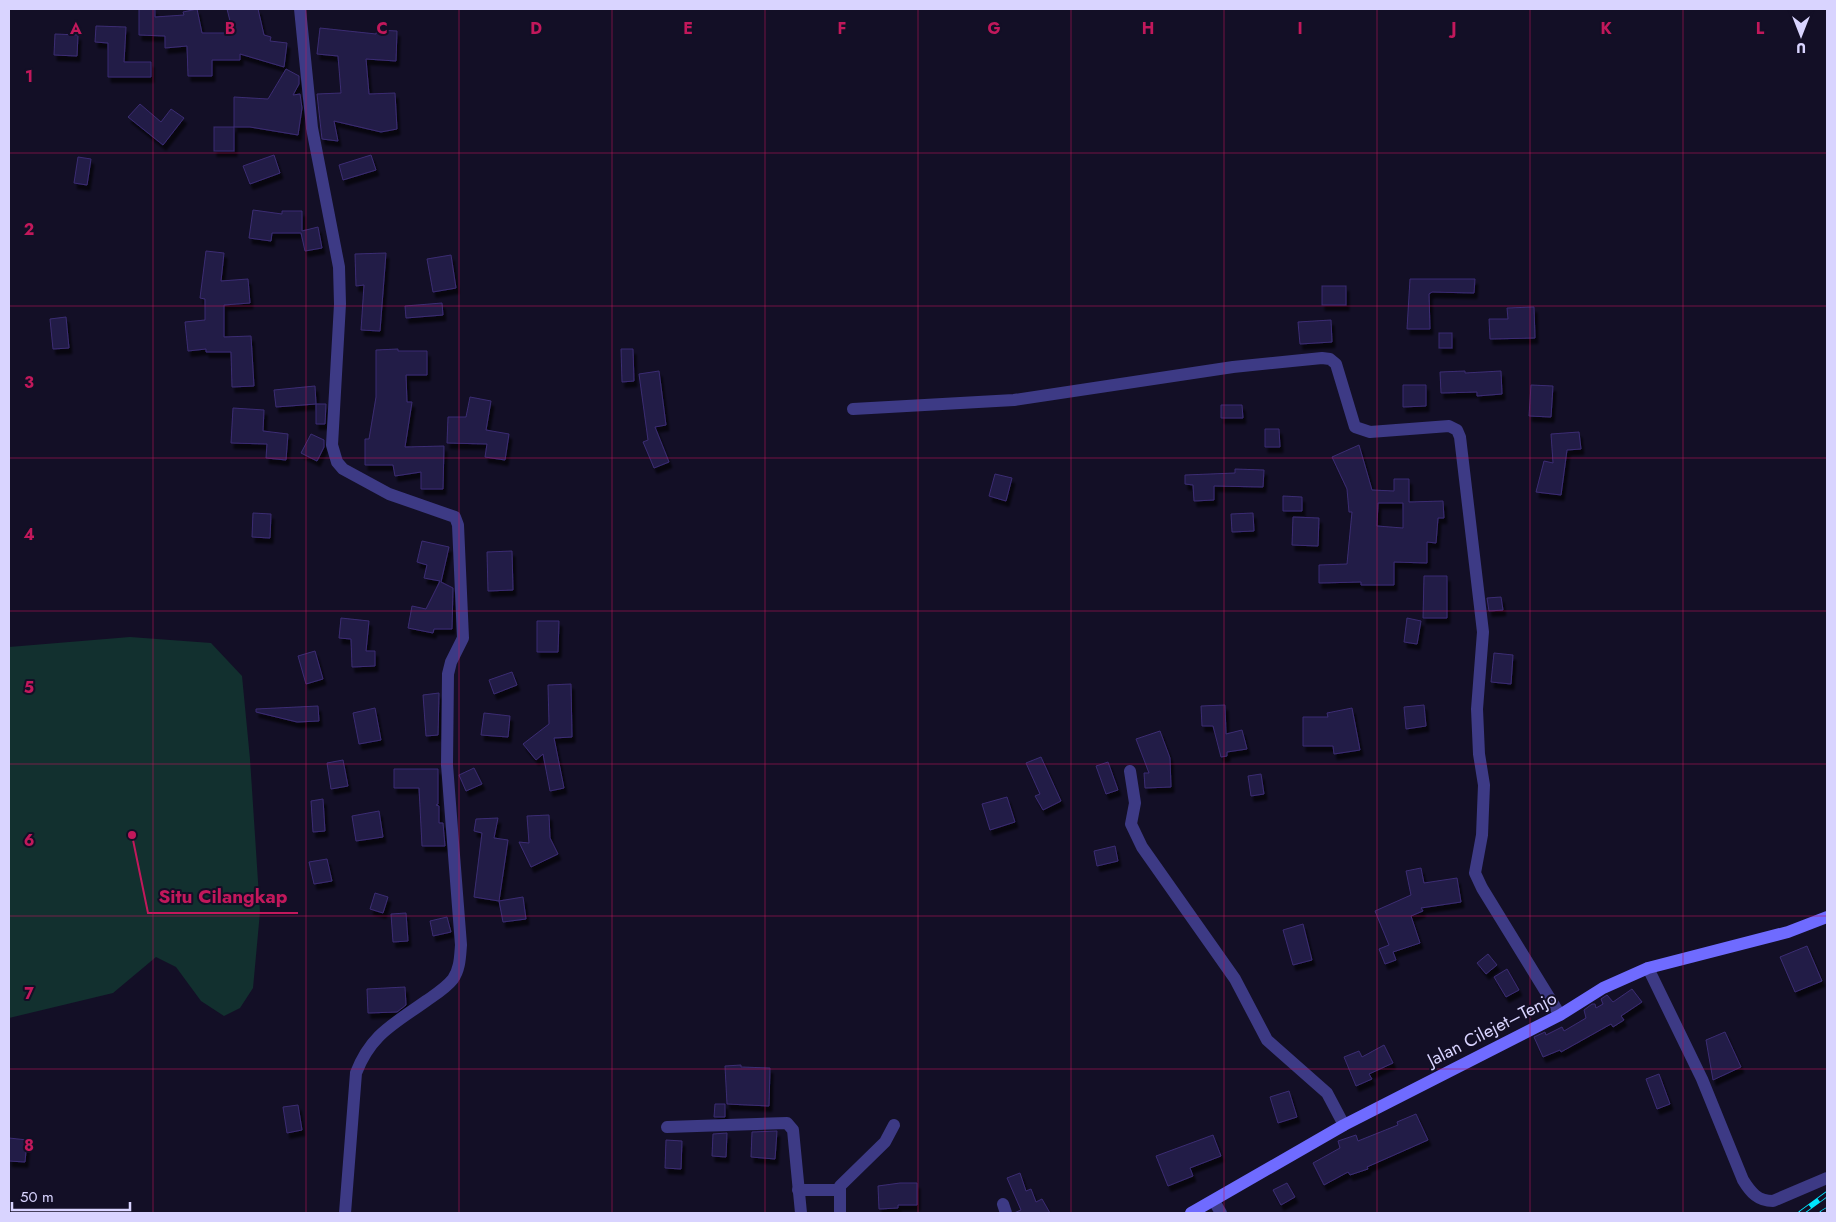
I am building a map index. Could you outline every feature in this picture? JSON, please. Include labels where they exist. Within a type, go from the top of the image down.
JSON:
[{"type":"main road","name":"Jalan Cilejet–Tenjo","points":[[1191,1213],[1344,1125],[1560,1015],[1603,988],[1648,968],[1788,932],[1827,917]]},
{"type":"street","points":[[300,9],[312,128],[338,268],[340,304],[332,444],[337,462],[343,469],[389,494],[455,517],[458,525],[464,626],[461,646],[451,662],[448,674],[447,765],[461,945],[459,965],[453,978],[443,989],[381,1032],[369,1046],[361,1060],[356,1073],[344,1213]]},
{"type":"street","points":[[853,408],[1014,400],[1232,367],[1322,358],[1330,359],[1336,364],[1355,427],[1370,432],[1449,426],[1457,430],[1460,437],[1477,571],[1482,632],[1477,709],[1479,754],[1484,785],[1482,835],[1474,872],[1560,1015]]},
{"type":"street","points":[[1130,771],[1134,802],[1131,824],[1142,847],[1235,979],[1267,1040],[1327,1093],[1344,1125]]},
{"type":"street","points":[[1648,968],[1702,1079],[1743,1180],[1750,1190],[1757,1198],[1764,1201],[1773,1201],[1827,1178]]},
{"type":"street","points":[[667,1127],[787,1124],[793,1130],[801,1213]]},
{"type":"street","points":[[798,1190],[839,1190],[885,1142],[894,1125]]},
{"type":"street","points":[[839,1190],[840,1213]]},
{"type":"street","points":[[1214,1201],[1221,1213]]},
{"type":"green space","points":[[130,637],[211,643],[242,676],[250,759],[260,912],[253,988],[240,1008],[224,1016],[201,1001],[176,967],[156,957],[113,993],[9,1018],[9,647]]},
{"type":"building","points":[[139,9],[155,9],[155,17],[184,15],[183,12],[197,9],[202,33],[233,33],[227,9],[258,9],[264,35],[271,37],[270,41],[287,43],[284,67],[240,54],[240,60],[212,60],[212,76],[188,76],[187,46],[165,48],[165,36],[139,35]]},
{"type":"building","points":[[96,26],[126,27],[124,62],[151,62],[151,77],[108,77],[108,43],[95,42]]},
{"type":"building","points":[[320,28],[376,34],[377,30],[397,31],[396,61],[366,59],[369,94],[395,93],[397,129],[381,132],[334,121],[338,141],[322,139],[317,94],[341,93],[338,56],[317,54]]},
{"type":"building","points":[[55,34],[78,35],[77,56],[54,55]]},
{"type":"building","points":[[286,69],[299,76],[299,84],[293,95],[300,94],[302,108],[298,135],[250,127],[234,127],[234,97],[268,99]]},
{"type":"building","points":[[140,104],[161,122],[171,109],[184,118],[163,145],[128,117]]},
{"type":"building","points":[[214,127],[234,127],[234,151],[214,151]]},
{"type":"building","points":[[274,155],[280,173],[250,184],[243,166]]},
{"type":"building","points":[[371,155],[376,170],[343,180],[339,165]]},
{"type":"building","points":[[78,157],[91,159],[87,185],[74,183]]},
{"type":"building","points":[[253,210],[282,214],[282,211],[302,211],[302,231],[318,227],[322,248],[305,251],[301,233],[272,233],[271,241],[249,238]]},
{"type":"building","points":[[206,251],[224,253],[221,281],[248,279],[250,303],[224,305],[224,337],[251,336],[254,386],[232,387],[231,352],[206,352],[206,349],[188,351],[185,322],[205,320],[205,299],[200,298]]},
{"type":"building","points":[[386,253],[380,331],[361,330],[364,285],[356,286],[355,254]]},
{"type":"building","points":[[451,255],[456,288],[433,292],[427,259]]},
{"type":"building","points":[[1410,279],[1475,279],[1474,293],[1432,292],[1429,294],[1430,329],[1407,329]]},
{"type":"building","points":[[1322,286],[1346,286],[1346,305],[1322,305]]},
{"type":"building","points":[[442,303],[443,315],[406,318],[405,306]]},
{"type":"building","points":[[1534,307],[1535,338],[1490,339],[1489,319],[1508,319],[1507,308]]},
{"type":"building","points":[[66,317],[69,348],[53,349],[50,319]]},
{"type":"building","points":[[1331,320],[1332,342],[1300,344],[1298,322]]},
{"type":"building","points":[[1439,333],[1452,333],[1452,348],[1439,348]]},
{"type":"building","points":[[398,349],[398,351],[427,351],[427,375],[406,375],[407,402],[412,402],[405,447],[444,446],[443,489],[421,489],[421,472],[395,476],[393,465],[365,465],[365,439],[369,439],[376,397],[376,350]]},
{"type":"building","points":[[621,349],[633,349],[634,381],[622,382]]},
{"type":"building","points":[[659,371],[666,425],[655,427],[669,462],[654,468],[643,442],[648,440],[639,374]]},
{"type":"building","points":[[1465,371],[1465,373],[1501,371],[1502,394],[1477,396],[1477,392],[1441,393],[1440,372]]},
{"type":"building","points":[[1403,385],[1426,385],[1426,406],[1403,407]]},
{"type":"building","points":[[1531,385],[1553,386],[1551,417],[1529,416]]},
{"type":"building","points":[[315,386],[316,404],[276,407],[274,390]]},
{"type":"building","points":[[470,397],[491,401],[486,430],[509,434],[505,460],[485,457],[487,444],[447,443],[448,417],[466,417]]},
{"type":"building","points":[[316,404],[326,404],[325,424],[316,424]]},
{"type":"building","points":[[1221,405],[1242,405],[1243,418],[1221,418]]},
{"type":"building","points":[[233,408],[264,410],[263,431],[288,434],[286,460],[266,458],[267,444],[231,443]]},
{"type":"building","points":[[1265,429],[1279,429],[1280,447],[1265,447]]},
{"type":"building","points":[[1579,432],[1581,449],[1567,450],[1561,495],[1536,492],[1544,461],[1553,463],[1551,434]]},
{"type":"building","points":[[311,434],[324,440],[324,447],[317,461],[301,453]]},
{"type":"building","points":[[1359,445],[1372,490],[1394,491],[1394,479],[1409,479],[1409,502],[1443,501],[1444,518],[1438,518],[1436,543],[1427,542],[1427,563],[1394,562],[1394,585],[1361,585],[1361,582],[1319,583],[1319,565],[1347,564],[1352,512],[1349,512],[1347,489],[1332,457]],"holes":[[[1378,503],[1403,503],[1403,528],[1377,526]]]},
{"type":"building","points":[[1235,469],[1264,470],[1263,487],[1214,486],[1214,500],[1194,501],[1193,485],[1185,484],[1185,475],[1235,473]]},
{"type":"building","points":[[995,474],[1012,478],[1006,501],[989,496]]},
{"type":"building","points":[[1283,496],[1302,497],[1302,511],[1283,511]]},
{"type":"building","points":[[253,513],[271,514],[270,538],[252,537]]},
{"type":"building","points":[[1253,513],[1254,531],[1232,532],[1231,514]]},
{"type":"building","points":[[1293,517],[1319,518],[1318,546],[1292,545]]},
{"type":"building","points":[[422,541],[449,547],[441,582],[453,588],[452,629],[434,629],[433,633],[408,628],[412,606],[426,609],[440,581],[424,578],[427,565],[417,562]]},
{"type":"building","points":[[512,551],[513,590],[488,591],[487,552]]},
{"type":"building","points":[[1424,576],[1447,576],[1447,618],[1423,618]]},
{"type":"building","points":[[1501,597],[1503,610],[1489,611],[1487,598]]},
{"type":"building","points":[[341,618],[369,621],[366,651],[375,651],[375,666],[352,667],[351,639],[339,638]]},
{"type":"building","points":[[1407,618],[1421,621],[1417,644],[1404,642]]},
{"type":"building","points":[[537,621],[559,621],[558,652],[537,652]]},
{"type":"building","points":[[315,651],[323,679],[306,684],[298,656]]},
{"type":"building","points":[[1494,653],[1513,655],[1511,684],[1491,682]]},
{"type":"building","points":[[512,672],[517,685],[494,694],[489,680]]},
{"type":"building","points":[[571,684],[572,737],[554,738],[564,788],[550,791],[543,754],[536,760],[523,744],[549,724],[548,685]]},
{"type":"building","points":[[439,693],[438,735],[426,736],[423,695]]},
{"type":"building","points":[[1225,705],[1226,734],[1242,730],[1247,749],[1227,752],[1227,756],[1221,757],[1213,726],[1202,726],[1201,706]]},
{"type":"building","points":[[1424,705],[1426,726],[1406,729],[1404,707]]},
{"type":"building","points":[[318,706],[319,721],[297,722],[256,712],[256,709]]},
{"type":"building","points":[[375,708],[381,740],[359,744],[353,713]]},
{"type":"building","points":[[1352,708],[1360,750],[1334,754],[1333,746],[1303,746],[1303,717],[1328,717],[1327,713]]},
{"type":"building","points":[[484,713],[510,716],[508,737],[481,735]]},
{"type":"building","points":[[1160,731],[1170,758],[1171,787],[1145,788],[1144,773],[1149,773],[1136,739]]},
{"type":"building","points":[[1041,757],[1061,801],[1043,810],[1035,796],[1040,794],[1026,763]]},
{"type":"building","points":[[343,760],[348,786],[331,789],[327,763]]},
{"type":"building","points":[[1108,762],[1118,790],[1106,794],[1096,766]]},
{"type":"building","points":[[474,768],[482,784],[466,791],[459,775]]},
{"type":"building","points":[[394,769],[438,769],[438,804],[436,805],[439,806],[439,823],[443,823],[445,846],[422,846],[419,788],[394,788]]},
{"type":"building","points":[[1261,774],[1264,794],[1251,796],[1248,776]]},
{"type":"building","points":[[1007,797],[1015,822],[990,830],[982,804]]},
{"type":"building","points":[[323,799],[325,831],[313,832],[311,801]]},
{"type":"building","points":[[379,811],[383,837],[356,841],[352,816]]},
{"type":"building","points":[[549,815],[550,838],[558,854],[531,867],[519,842],[529,843],[527,816]]},
{"type":"building","points":[[498,818],[494,838],[508,840],[499,901],[474,897],[482,833],[474,831],[476,819]]},
{"type":"building","points":[[1115,846],[1118,861],[1097,866],[1094,851]]},
{"type":"building","points":[[327,859],[332,881],[314,884],[309,862]]},
{"type":"building","points":[[1421,868],[1424,883],[1457,878],[1461,902],[1421,908],[1423,911],[1411,916],[1420,943],[1393,952],[1396,960],[1385,964],[1379,949],[1389,945],[1375,911],[1411,895],[1406,871]]},
{"type":"building","points":[[375,893],[388,897],[383,913],[370,909]]},
{"type":"building","points":[[523,897],[526,919],[503,922],[499,901]]},
{"type":"building","points":[[406,913],[408,941],[393,942],[391,914]]},
{"type":"building","points":[[447,917],[451,932],[433,936],[430,921]]},
{"type":"building","points":[[1303,924],[1312,960],[1293,965],[1283,930]]},
{"type":"building","points":[[1807,946],[1822,981],[1795,992],[1780,957]]},
{"type":"building","points":[[1488,954],[1497,965],[1486,974],[1477,963]]},
{"type":"building","points":[[1507,969],[1519,990],[1506,997],[1494,977]]},
{"type":"building","points":[[405,987],[406,1005],[397,1012],[368,1013],[367,989]]},
{"type":"building","points":[[1632,989],[1642,1002],[1621,1016],[1624,1020],[1613,1027],[1611,1024],[1561,1052],[1560,1050],[1543,1057],[1534,1037],[1545,1032],[1546,1035],[1562,1027],[1564,1031],[1586,1018],[1584,1010],[1592,1004],[1595,1004],[1596,1008],[1603,1004],[1601,999],[1607,995],[1613,1002]]},
{"type":"building","points":[[1725,1032],[1741,1067],[1713,1080],[1706,1040]]},
{"type":"building","points":[[1384,1045],[1393,1063],[1369,1074],[1372,1079],[1356,1086],[1344,1057],[1359,1051],[1362,1057]]},
{"type":"building","points":[[741,1065],[741,1067],[770,1068],[769,1106],[727,1104],[725,1066]]},
{"type":"building","points":[[1659,1074],[1670,1104],[1657,1109],[1646,1079]]},
{"type":"building","points":[[1289,1091],[1297,1117],[1278,1123],[1270,1097]]},
{"type":"building","points":[[715,1104],[725,1104],[725,1117],[714,1117]]},
{"type":"building","points":[[298,1105],[302,1130],[287,1133],[283,1107]]},
{"type":"building","points":[[1416,1114],[1428,1140],[1367,1167],[1368,1169],[1350,1175],[1348,1172],[1324,1185],[1313,1163],[1340,1148],[1338,1141],[1356,1135],[1358,1141],[1398,1125],[1397,1122]]},
{"type":"building","points":[[777,1131],[775,1159],[751,1157],[752,1132]]},
{"type":"building","points":[[727,1133],[726,1157],[712,1156],[713,1134]]},
{"type":"building","points":[[1213,1135],[1221,1156],[1190,1168],[1193,1176],[1168,1186],[1156,1156]]},
{"type":"building","points":[[9,1138],[27,1140],[25,1162],[9,1161]]},
{"type":"building","points":[[666,1140],[682,1141],[681,1169],[665,1168]]},
{"type":"building","points":[[1020,1173],[1026,1191],[1031,1189],[1036,1202],[1042,1199],[1050,1213],[1014,1213],[1021,1210],[1007,1178]]},
{"type":"building","points":[[917,1183],[917,1205],[898,1205],[898,1208],[879,1209],[878,1186]]},
{"type":"building","points":[[1287,1183],[1295,1197],[1281,1205],[1273,1190]]},
{"type":"railway","points":[[1801,1213],[1827,1194]]},
{"type":"railway","points":[[1822,1213],[1827,1210]]},
{"type":"place","name":"Situ Cilangkap","points":[[132,835]]}]
